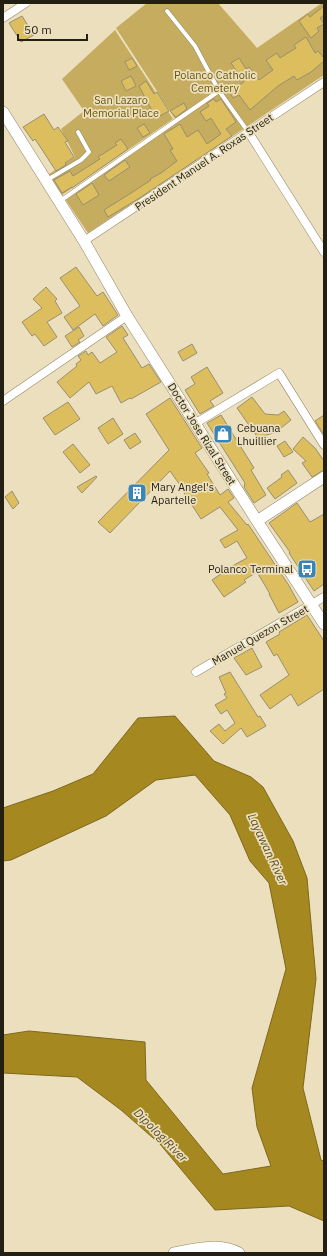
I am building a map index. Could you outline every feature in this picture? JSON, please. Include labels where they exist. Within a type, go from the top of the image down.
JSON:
[{"type":"main road","name":"Doctor Jose Rizal Street","points":[[3,112],[60,201],[126,316],[324,624]]},
{"type":"main road","points":[[257,521],[324,477]]},
{"type":"main road","points":[[174,1253],[213,1247],[224,1248],[239,1253]]},
{"type":"street","points":[[3,18],[26,3]]},
{"type":"street","name":"President Manuel A. Roxas Street","points":[[84,241],[324,82]]},
{"type":"street","points":[[249,133],[324,252]]},
{"type":"street","points":[[3,401],[126,316]]},
{"type":"street","points":[[196,423],[279,373],[324,445]]},
{"type":"street","name":"Manuel Quezon Street","points":[[196,672],[324,597]]},
{"type":"lane","points":[[167,11],[195,46],[219,91],[249,133]]},
{"type":"lane","points":[[60,201],[219,91]]},
{"type":"lane","points":[[46,180],[81,160],[88,152],[78,132]]},
{"type":"green space","name":"Polanco Catholic Cemetery","points":[[147,3],[218,3],[257,48],[324,3],[324,75],[88,233],[63,196],[175,119],[116,28]]},
{"type":"green space","name":"San Lazaro Memorial Place","points":[[115,30],[173,119],[62,195],[49,174],[75,157],[61,129],[84,111],[62,79]]},
{"type":"water","points":[[175,716],[214,761],[251,777],[263,787],[293,841],[307,878],[316,979],[303,1088],[321,1160],[324,1161],[324,1221],[289,1206],[215,1210],[160,1144],[121,1110],[77,1077],[3,1073],[3,1035],[29,1031],[145,1042],[146,1080],[223,1174],[271,1166],[257,1127],[252,1088],[286,969],[269,883],[250,861],[230,815],[195,775],[156,780],[106,816],[11,860],[3,861],[3,808],[53,791],[93,774],[138,718]]},
{"type":"building","points":[[324,6],[324,15],[320,18],[324,24],[317,28],[319,31],[311,38],[299,21],[308,14],[310,17]]},
{"type":"building","points":[[22,16],[34,35],[21,42],[9,23]]},
{"type":"building","points":[[306,37],[315,53],[318,51],[324,58],[324,61],[311,72],[297,80],[294,76],[278,86],[250,110],[239,95],[233,98],[229,91],[244,82],[231,63],[239,58],[246,69],[249,67],[259,80],[273,70],[266,60],[277,53],[280,58],[296,48],[294,45]]},
{"type":"building","points":[[132,58],[137,66],[129,70],[125,62]]},
{"type":"building","points":[[131,76],[136,86],[126,91],[121,81]]},
{"type":"building","points":[[146,81],[154,94],[157,92],[169,111],[156,118],[139,86]]},
{"type":"building","points":[[214,99],[216,102],[221,99],[236,122],[226,129],[232,136],[138,199],[108,217],[104,210],[151,180],[150,179],[177,161],[170,150],[173,149],[164,134],[180,124],[187,137],[198,130],[207,144],[221,134],[211,118],[206,121],[200,112],[209,106],[207,103]]},
{"type":"building","points":[[184,103],[187,109],[176,117],[170,111]]},
{"type":"building","points":[[44,114],[54,130],[58,127],[68,141],[65,142],[74,157],[65,163],[66,165],[56,171],[35,139],[33,141],[23,127]]},
{"type":"building","points":[[144,124],[150,133],[143,137],[137,128]]},
{"type":"building","points":[[121,139],[128,149],[72,188],[62,193],[54,180],[70,171],[73,176],[100,159],[98,157],[117,145],[115,143]]},
{"type":"building","points":[[125,160],[130,167],[109,181],[104,175]]},
{"type":"building","points":[[92,183],[99,195],[83,205],[76,194]]},
{"type":"building","points":[[76,267],[97,296],[103,292],[118,315],[103,326],[95,314],[73,330],[64,317],[80,306],[60,278]]},
{"type":"building","points":[[46,287],[57,299],[55,301],[62,313],[47,322],[57,337],[44,346],[35,334],[32,336],[22,322],[42,308],[33,299]]},
{"type":"building","points":[[122,326],[128,335],[123,338],[142,368],[149,364],[161,382],[121,403],[112,386],[96,394],[89,382],[70,398],[57,382],[77,366],[76,364],[81,360],[78,356],[86,351],[88,355],[92,352],[100,363],[117,352],[106,337]]},
{"type":"building","points":[[79,327],[84,336],[78,340],[80,342],[72,347],[65,336]]},
{"type":"building","points":[[192,344],[197,353],[183,361],[178,352]]},
{"type":"building","points":[[207,367],[223,393],[210,401],[214,406],[200,414],[185,390],[195,384],[191,377]]},
{"type":"building","points":[[252,397],[265,414],[278,415],[284,411],[291,420],[276,432],[258,438],[237,408]]},
{"type":"building","points":[[170,398],[202,448],[195,453],[209,473],[207,474],[220,495],[228,489],[234,498],[228,502],[247,525],[248,524],[288,584],[298,602],[279,613],[257,572],[244,580],[246,582],[224,597],[212,580],[247,558],[237,541],[225,548],[220,540],[238,530],[220,507],[201,519],[184,493],[185,492],[170,471],[110,533],[98,522],[169,450],[146,414]]},
{"type":"building","points":[[68,402],[80,419],[55,435],[43,418]]},
{"type":"building","points":[[221,415],[254,468],[251,470],[266,495],[254,503],[244,487],[245,483],[207,423]]},
{"type":"building","points":[[324,415],[324,435],[315,421]]},
{"type":"building","points":[[113,418],[123,434],[108,444],[98,428]]},
{"type":"building","points":[[135,433],[141,442],[130,449],[124,440]]},
{"type":"building","points":[[303,437],[315,448],[324,461],[324,470],[312,477],[302,463],[306,461],[293,449]]},
{"type":"building","points":[[285,441],[293,452],[284,457],[277,446]]},
{"type":"building","points":[[73,444],[90,465],[80,473],[63,452]]},
{"type":"building","points":[[288,470],[297,483],[275,499],[267,488],[282,477],[281,475]]},
{"type":"building","points":[[96,476],[97,477],[82,493],[77,487]]},
{"type":"building","points":[[12,491],[19,503],[13,509],[5,497]]},
{"type":"building","points":[[297,503],[310,522],[324,514],[324,584],[314,591],[289,553],[290,552],[269,523]]},
{"type":"building","points":[[307,615],[324,641],[324,689],[298,706],[291,694],[270,709],[260,695],[289,675],[277,654],[274,656],[266,642],[280,634],[279,632]]},
{"type":"building","points":[[252,648],[262,667],[246,675],[234,658]]},
{"type":"building","points":[[230,672],[258,717],[260,716],[266,726],[247,737],[241,728],[223,744],[210,731],[219,724],[225,731],[235,723],[227,710],[221,714],[215,705],[227,698],[224,694],[226,693],[219,677]]},
{"type":"place","name":"Cebuana Lhuillier","points":[[223,434]]},
{"type":"place","name":"Mary Angel's Apartelle","points":[[137,493]]},
{"type":"place","name":"Polanco Terminal","points":[[307,569]]},
{"type":"water label","name":"Layawan River","points":[[268,849]]},
{"type":"water label","name":"Dipolog River","points":[[161,1135]]}]
